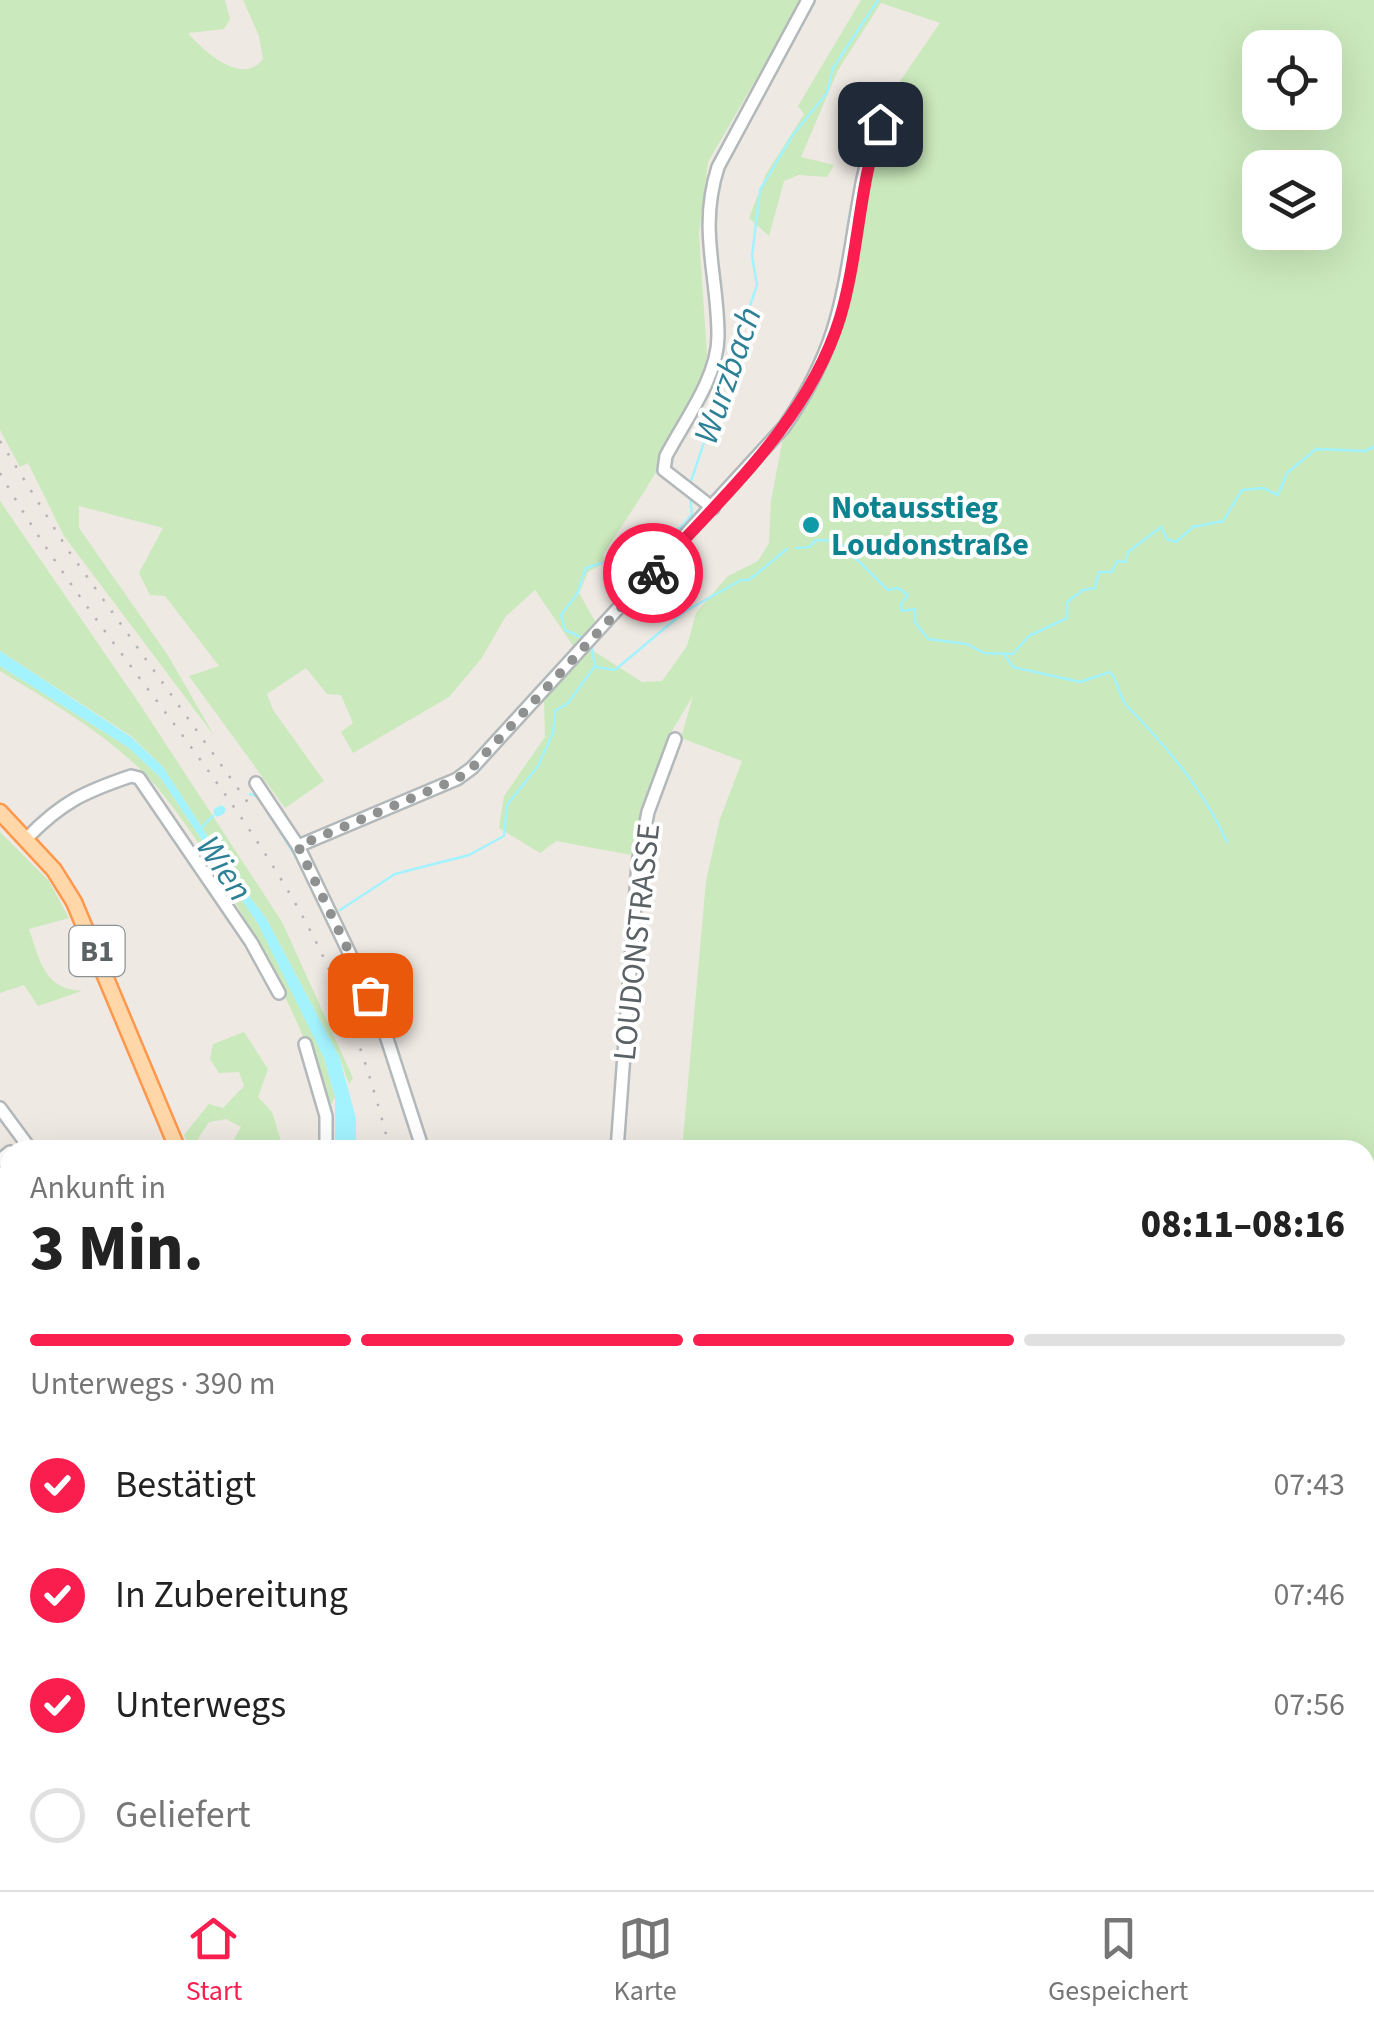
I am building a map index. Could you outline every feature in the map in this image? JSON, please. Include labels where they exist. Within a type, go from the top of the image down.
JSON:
[{"type":"main road","name":"B1","points":[[0,812],[58,877],[92,937],[174,1140]]},
{"type":"street","points":[[708,504],[674,482],[664,470],[666,456],[714,364],[718,336],[706,235],[709,197],[718,167],[808,0]]},
{"type":"street","points":[[298,846],[457,779],[580,651],[708,504],[784,427],[831,346],[848,285],[861,187],[889,92]]},
{"type":"street","name":"LOUDONSTRASSE","points":[[618,1140],[642,837],[675,738]]},
{"type":"street","points":[[26,838],[58,806],[79,794],[132,776],[139,778],[251,942],[280,993]]},
{"type":"street","points":[[256,783],[298,846],[337,922],[380,1017],[420,1140]]},
{"type":"street","points":[[305,1044],[318,1078],[326,1116],[326,1140]]},
{"type":"street","points":[[0,1108],[23,1140]]},
{"type":"green space","points":[[0,0],[225,0],[230,19],[224,29],[188,33],[213,57],[245,69],[255,67],[263,59],[259,36],[243,0],[802,0],[708,162],[699,234],[707,356],[701,381],[649,485],[603,555],[604,563],[588,572],[579,593],[596,623],[574,647],[535,590],[506,616],[481,659],[449,697],[353,753],[341,732],[353,723],[341,695],[327,694],[306,668],[267,694],[273,710],[324,781],[285,808],[189,676],[219,666],[165,596],[150,595],[139,573],[163,528],[79,506],[79,528],[167,654],[215,737],[64,536],[28,463],[20,467],[0,430]]},
{"type":"green space","points":[[861,0],[1374,0],[1374,1140],[683,1140],[706,881],[720,819],[742,761],[681,738],[693,696],[670,734],[631,855],[556,841],[540,853],[499,828],[504,796],[545,737],[544,698],[589,648],[642,682],[662,681],[687,646],[696,613],[728,576],[758,561],[769,543],[771,501],[782,443],[827,368],[850,284],[862,180],[891,94],[940,23],[881,3],[838,70],[801,157],[834,165],[827,177],[799,175],[784,181],[769,236],[749,218],[766,174],[804,114],[798,106]]},
{"type":"green space","points":[[0,501],[141,706],[282,922],[353,1078],[349,1084],[339,1056],[266,918],[230,871],[163,767],[131,736],[0,651]]},
{"type":"green space","points":[[0,666],[129,748],[160,777],[258,924],[283,970],[324,1058],[335,1097],[329,1109],[276,978],[192,833],[137,766],[71,715],[0,671]]},
{"type":"green space","points":[[0,832],[49,881],[69,918],[29,929],[45,971],[59,985],[82,991],[38,1006],[24,985],[0,993]]},
{"type":"green space","points":[[244,1032],[268,1069],[258,1097],[272,1112],[281,1140],[234,1140],[241,1127],[226,1119],[209,1122],[198,1140],[186,1140],[184,1135],[209,1104],[223,1108],[244,1086],[239,1072],[219,1073],[210,1059],[213,1044]]},
{"type":"water","name":"Wien","points":[[0,651],[131,737],[163,767],[230,871],[266,918],[339,1056],[356,1118],[356,1140],[335,1140],[335,1097],[324,1058],[258,924],[160,777],[129,748],[0,666]]},
{"type":"waterway","name":"Wurzbach","points":[[690,484],[757,285],[752,256],[760,190],[792,136],[827,93],[833,68],[878,0]]},
{"type":"waterway","points":[[796,548],[809,547],[816,540],[838,541],[888,590],[898,588],[908,595],[901,604],[902,611],[915,609],[915,622],[928,639],[967,644],[984,653],[1013,654],[1029,636],[1067,618],[1067,602],[1083,590],[1095,588],[1099,572],[1112,572],[1117,561],[1126,562],[1128,552],[1161,527],[1167,539],[1176,542],[1193,527],[1223,521],[1242,490],[1263,488],[1278,495],[1287,473],[1316,449],[1365,451],[1374,447]]},
{"type":"waterway","name":"Wurzbach","points":[[581,637],[565,630],[561,615],[577,594],[586,568],[612,560],[634,540],[666,536],[678,530],[692,514],[690,497]]},
{"type":"waterway","points":[[596,667],[615,670],[684,612],[741,580],[749,580],[787,549]]},
{"type":"waterway","name":"Wurzbach","points":[[340,910],[395,874],[469,855],[504,836],[507,805],[538,766],[553,733],[555,711],[568,703],[595,666],[591,643]]},
{"type":"waterway","points":[[1004,654],[1013,667],[1080,682],[1110,672],[1124,702],[1183,770],[1227,842]]},
{"type":"waterway","name":"Wurzbach","points":[[250,794],[259,797]]},
{"type":"waterway","name":"Wurzbach","points":[[263,804],[301,865]]},
{"type":"waterway","name":"Wurzbach","points":[[200,829],[213,816]]},
{"type":"railway","points":[[0,441],[68,550],[249,804]]},
{"type":"railway","points":[[0,473],[71,584],[227,797],[298,908],[328,966],[352,1026],[387,1140]]},
{"type":"way so far","points":[[370,995],[298,846],[457,779],[472,768],[653,573]]},
{"type":"place","name":"Notausstieg Loudonstraße","points":[[811,525]]},
{"type":"route","points":[[653,573],[746,473],[784,427],[814,380],[831,346],[846,295],[861,187],[880,124]]}]
